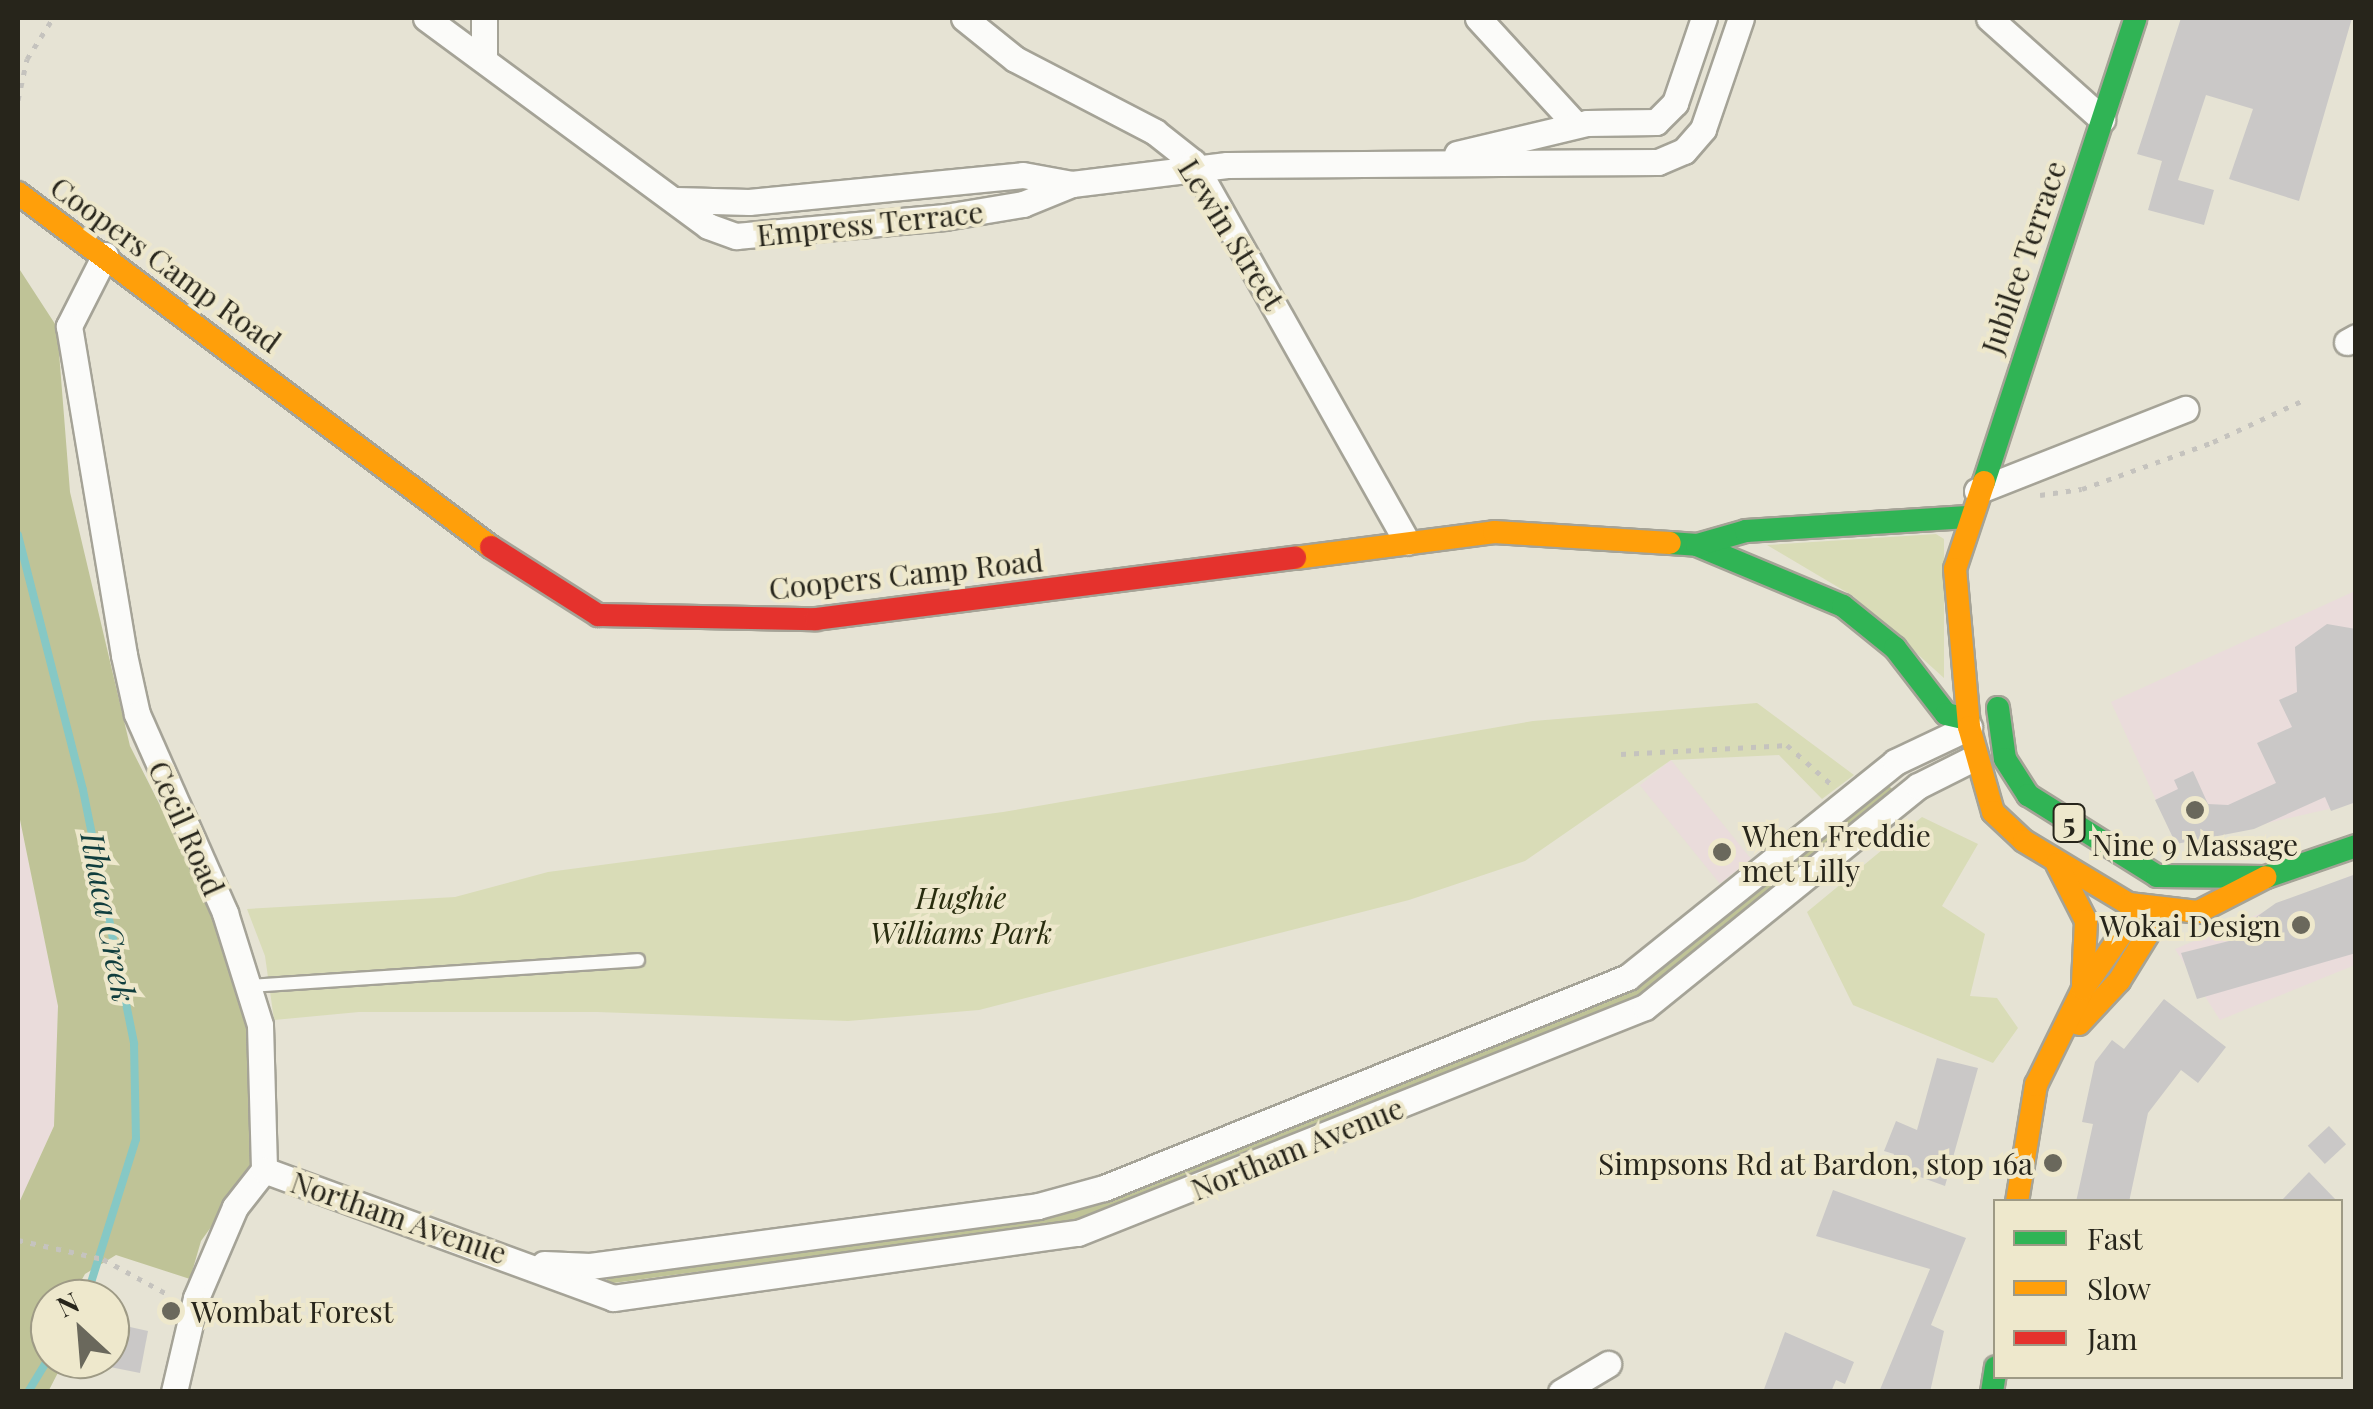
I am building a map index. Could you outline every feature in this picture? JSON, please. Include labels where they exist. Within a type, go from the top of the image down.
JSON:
[{"type":"main road","name":"Jubilee Terrace","points":[[2136,18],[1968,516],[1954,570],[1974,758],[1993,812],[2053,860],[2150,911]]},
{"type":"main road","name":"Coopers Camp Road","points":[[18,193],[550,591],[598,615],[816,619],[1494,532],[1696,545],[1746,532],[1968,516]]},
{"type":"main road","points":[[1968,516],[1985,570]]},
{"type":"main road","name":"Coopers Camp Road","points":[[1696,545],[1843,606],[1895,648],[1946,714],[2000,736]]},
{"type":"main road","name":"5","points":[[1996,687],[2000,736],[2009,770],[2033,800],[2171,880]]},
{"type":"main road","points":[[1974,758],[2000,736]]},
{"type":"main road","points":[[2017,1199],[2033,1093],[2064,1039],[2083,989],[2150,911],[2171,880],[2266,877],[2356,846]]},
{"type":"main road","points":[[2053,860],[2083,908],[2083,989]]},
{"type":"main road","points":[[2150,911],[2232,902],[2266,877]]},
{"type":"main road","points":[[2064,1039],[2119,981],[2150,911]]},
{"type":"street","name":"Empress Terrace","points":[[426,18],[715,230],[745,236],[972,213],[1072,184],[1199,170],[1442,157],[1531,167],[1677,156],[1707,120],[1741,18]]},
{"type":"street","points":[[484,18],[484,59]]},
{"type":"street","name":"Lewin Street","points":[[964,18],[1015,59],[1163,137],[1199,170],[1407,542]]},
{"type":"street","points":[[1478,18],[1576,125]]},
{"type":"street","name":"Empress Terrace","points":[[1442,157],[1576,125],[1663,118],[1704,18]]},
{"type":"street","points":[[1989,18],[2102,120]]},
{"type":"street","name":"Empress Terrace","points":[[676,200],[749,202],[1023,175],[1072,184]]},
{"type":"street","name":"Cecil Road","points":[[105,255],[69,326],[124,654],[137,714],[226,913],[260,1025],[264,1170]]},
{"type":"street","points":[[1977,491],[2185,409]]},
{"type":"street","name":"Northam Avenue","points":[[534,1265],[590,1266],[1083,1196],[1628,977],[1904,755],[1969,723]]},
{"type":"street","name":"Northam Avenue","points":[[264,1170],[534,1265],[614,1298],[1094,1228],[1645,1006],[1918,786],[1974,758]]},
{"type":"street","points":[[174,1392],[196,1298],[234,1207],[264,1170]]},
{"type":"street","points":[[1561,1392],[1608,1364]]},
{"type":"lane","points":[[248,986],[638,960]]},
{"type":"path","points":[[18,100],[27,60],[53,18]]},
{"type":"path","points":[[2027,496],[2082,489],[2214,442],[2304,400]]},
{"type":"path","points":[[1621,754],[1787,745],[1849,800]]},
{"type":"path","points":[[18,1240],[103,1259],[171,1294],[174,1310]]},
{"type":"shaded area","points":[[2355,591],[2355,803],[2176,844],[2111,702]]},
{"type":"shaded area","points":[[1671,760],[1751,859],[1720,884],[1640,785]]},
{"type":"shaded area","points":[[18,811],[58,1006],[54,1126],[18,1205]]},
{"type":"shaded area","points":[[2355,874],[2355,965],[2220,1020],[2175,949]]},
{"type":"green space","points":[[18,267],[57,327],[70,492],[130,746],[215,914],[248,1023],[256,1164],[201,1241],[190,1279],[116,1255],[82,1279],[30,1279],[30,1379],[55,1379],[48,1392],[18,1391],[18,1205],[54,1126],[58,1006],[18,810]]},
{"type":"green space","points":[[1936,534],[1944,539],[1944,678],[1853,596],[1767,545]]},
{"type":"green space","name":"Hughie Williams Park","points":[[1757,703],[1854,775],[1822,799],[1779,755],[1671,760],[1525,861],[1409,900],[979,1010],[848,1021],[597,1012],[359,1012],[274,1020],[265,956],[247,909],[455,897],[548,872],[1003,812],[1533,721]]},
{"type":"green space","points":[[1884,783],[1894,790],[1640,998],[1091,1219],[606,1284],[608,1274],[1057,1213],[1598,1002]]},
{"type":"green space","points":[[1922,817],[1978,844],[1942,906],[1985,934],[1970,996],[1997,998],[2018,1028],[1993,1063],[1853,1005],[1807,912]]},
{"type":"building","points":[[2181,18],[2352,18],[2299,201],[2229,179],[2253,109],[2206,95],[2178,180],[2214,190],[2204,225],[2148,210],[2162,161],[2137,154]]},
{"type":"building","points":[[2327,624],[2356,629],[2356,802],[2331,811],[2325,797],[2254,829],[2176,844],[2155,800],[2178,789],[2174,780],[2193,771],[2208,804],[2228,805],[2276,783],[2257,743],[2292,727],[2279,700],[2297,692],[2295,647]]},
{"type":"building","points":[[2356,874],[2356,953],[2197,999],[2181,953],[2257,934],[2252,920],[2276,903]]},
{"type":"building","points":[[2164,999],[2226,1047],[2198,1083],[2181,1070],[2148,1113],[2130,1199],[2077,1199],[2093,1124],[2082,1122],[2095,1062],[2112,1040],[2124,1049]]},
{"type":"building","points":[[1937,1058],[1978,1068],[1945,1186],[1890,1166],[1894,1154],[1884,1151],[1896,1121],[1917,1130]]},
{"type":"building","points":[[2329,1126],[2346,1144],[2325,1164],[2308,1146]]},
{"type":"building","points":[[2309,1172],[2335,1199],[2283,1199]]},
{"type":"building","points":[[1833,1190],[1966,1238],[1931,1325],[1944,1331],[1930,1392],[1879,1392],[1930,1269],[1816,1236]]},
{"type":"building","points":[[130,1327],[148,1331],[140,1373],[130,1371]]},
{"type":"building","points":[[1785,1332],[1854,1362],[1845,1384],[1836,1380],[1831,1392],[1763,1392]]},
{"type":"waterway","name":"Ithaca Creek","points":[[18,535],[83,790],[134,1044],[136,1139],[92,1279]]},
{"type":"waterway","name":"Ithaca Creek","points":[[28,1392],[36,1379]]},
{"type":"traffic: fast","points":[[1984,482],[2136,18]]},
{"type":"traffic: fast","points":[[1697,545],[1746,531],[1968,517]]},
{"type":"traffic: fast","points":[[1670,543],[1697,545],[1843,606],[1895,648],[1946,714],[1968,719]]},
{"type":"traffic: fast","points":[[1998,708],[2005,759],[2028,795],[2157,876],[2266,877],[2356,846]]},
{"type":"traffic: fast","points":[[1992,1392],[1994,1379]]},
{"type":"traffic: slow","points":[[18,193],[491,547]]},
{"type":"traffic: slow","points":[[1984,482],[1955,569],[1969,727],[1993,812],[2024,841],[2129,904],[2198,912],[2266,877]]},
{"type":"traffic: slow","points":[[1295,558],[1494,532],[1670,543]]},
{"type":"traffic: slow","points":[[2057,864],[2086,921],[2083,983]]},
{"type":"traffic: slow","points":[[2017,1199],[2036,1085],[2083,989],[2139,909]]},
{"type":"traffic: slow","points":[[2079,1024],[2119,981],[2161,913]]},
{"type":"traffic: jam","points":[[491,547],[598,615],[816,619],[1295,558]]},
{"type":"place","name":"Nine 9 Massage","points":[[2195,810]]},
{"type":"place","name":"When Freddie met Lilly","points":[[1722,852]]},
{"type":"place","name":"Wokai Design","points":[[2301,925]]},
{"type":"place","name":"Simpsons Rd at Bardon, stop 16a","points":[[2053,1163]]},
{"type":"place","name":"Wombat Forest","points":[[171,1311]]}]
